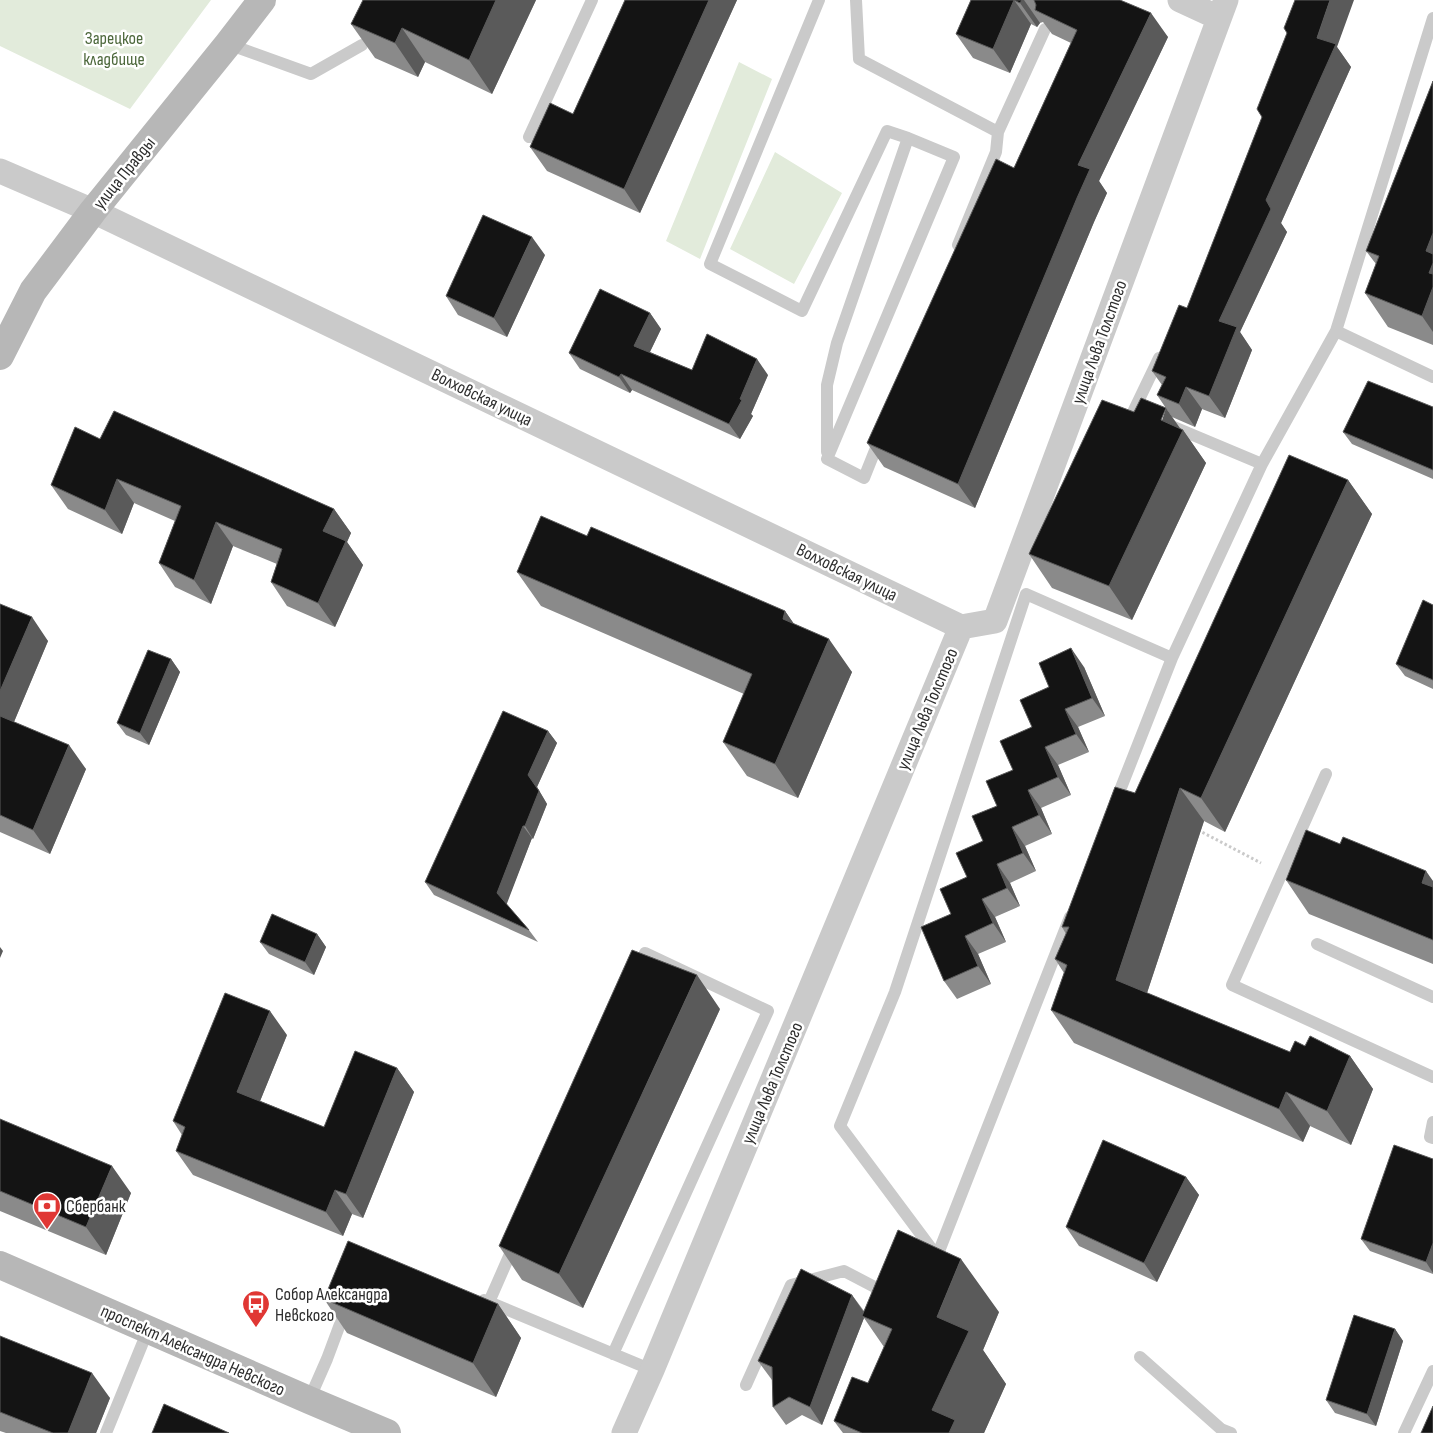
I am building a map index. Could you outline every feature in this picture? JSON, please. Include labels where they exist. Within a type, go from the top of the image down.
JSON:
[{"type":"main road","name":"улица Правды","points":[[0,356],[33,291],[93,211],[262,0]]},
{"type":"main road","name":"проспект Александра Невского","points":[[0,1265],[387,1433]]},
{"type":"street","points":[[1180,0],[1223,9]]},
{"type":"street","name":"улица Льва Толстого","points":[[624,1433],[652,1370],[961,627],[995,621],[1223,9]]},
{"type":"street","name":"Волховская улица","points":[[0,171],[93,211],[961,627]]},
{"type":"lane","points":[[529,136],[592,0]]},
{"type":"lane","points":[[818,0],[710,264],[802,311],[887,131],[954,157],[828,459]]},
{"type":"lane","points":[[856,0],[859,59],[998,132]]},
{"type":"lane","points":[[1110,814],[1172,658],[1262,464],[1336,331],[1433,18]]},
{"type":"lane","points":[[952,261],[996,152],[998,132],[1045,29]]},
{"type":"lane","points":[[228,44],[311,74],[362,45]]},
{"type":"lane","points":[[828,459],[827,385],[837,343],[908,138]]},
{"type":"lane","points":[[1336,331],[1433,377]]},
{"type":"lane","points":[[1163,348],[1134,410],[1262,464]]},
{"type":"lane","points":[[828,459],[864,478],[886,424]]},
{"type":"lane","points":[[937,1256],[840,1126],[895,992],[1026,594],[1172,658]]},
{"type":"lane","points":[[1326,774],[1232,985],[1433,1077]]},
{"type":"lane","points":[[930,1273],[1074,906]]},
{"type":"lane","points":[[1317,944],[1433,997]]},
{"type":"lane","points":[[613,1354],[768,1011],[645,953],[633,980]]},
{"type":"lane","points":[[1433,1122],[1430,1137],[1433,1138]]},
{"type":"lane","points":[[489,1302],[521,1230]]},
{"type":"lane","points":[[746,1384],[791,1285],[844,1271],[897,1298]]},
{"type":"lane","points":[[471,1294],[652,1370]]},
{"type":"lane","points":[[309,1400],[351,1296]]},
{"type":"lane","points":[[106,1433],[148,1330]]},
{"type":"lane","points":[[1140,1357],[1224,1432]]},
{"type":"lane","points":[[1404,1433],[1433,1371]]},
{"type":"path","points":[[1190,826],[1282,874]]},
{"type":"green space","name":"Зарецкое кладбище","points":[[0,0],[211,0],[130,109],[0,46]]},
{"type":"green space","points":[[739,62],[772,79],[700,259],[666,241]]},
{"type":"green space","points":[[775,152],[842,193],[794,284],[730,249]]},
{"type":"building","points":[[363,0],[496,0],[469,60],[402,28],[395,43],[351,24]]},
{"type":"building","points":[[625,0],[709,0],[624,189],[530,147],[550,103],[573,114]]},
{"type":"building","points":[[971,0],[1014,0],[993,49],[956,34]]},
{"type":"building","points":[[1034,0],[1120,0],[1151,13],[1078,165],[1090,169],[958,484],[867,443],[996,159],[1014,168],[1077,30],[1035,10]]},
{"type":"building","points":[[1295,0],[1330,0],[1317,38],[1336,44],[1266,200],[1271,209],[1219,321],[1237,327],[1209,396],[1186,387],[1179,404],[1157,395],[1166,377],[1152,371],[1179,305],[1187,308],[1262,117],[1257,109],[1287,33],[1284,28]]},
{"type":"building","points":[[1433,81],[1433,233],[1426,251],[1433,254],[1433,263],[1429,273],[1433,274],[1433,287],[1422,316],[1365,293],[1379,256],[1366,251]]},
{"type":"building","points":[[483,215],[532,237],[494,318],[446,296]]},
{"type":"building","points":[[600,289],[650,313],[634,346],[692,370],[707,334],[757,359],[740,399],[742,400],[729,424],[621,374],[619,377],[569,353]]},
{"type":"building","points":[[1368,381],[1433,407],[1433,470],[1343,432]]},
{"type":"building","points":[[1141,398],[1166,408],[1161,420],[1183,430],[1109,586],[1029,554],[1102,400],[1134,412]]},
{"type":"building","points":[[114,411],[334,509],[323,531],[346,541],[318,603],[271,582],[282,549],[216,522],[194,580],[159,563],[181,506],[117,479],[105,510],[51,485],[75,427],[100,439]]},
{"type":"building","points":[[1289,455],[1348,480],[1201,798],[1180,788],[1116,980],[1290,1052],[1295,1041],[1305,1046],[1310,1036],[1350,1056],[1327,1111],[1286,1092],[1279,1109],[1051,1010],[1067,965],[1055,959],[1069,927],[1062,927],[1115,787],[1135,793]]},
{"type":"building","points":[[541,516],[587,536],[591,527],[785,611],[783,619],[829,639],[775,764],[723,742],[752,674],[517,572]]},
{"type":"building","points":[[1423,600],[1433,605],[1433,680],[1396,664]]},
{"type":"building","points":[[0,604],[32,617],[0,691]]},
{"type":"building","points":[[1071,648],[1092,698],[1065,709],[1076,734],[1045,747],[1058,777],[1028,790],[1039,815],[1012,827],[1023,853],[997,864],[1007,888],[982,899],[993,923],[965,936],[978,966],[944,981],[921,927],[951,914],[940,889],[967,877],[956,853],[983,841],[972,816],[997,806],[986,781],[1013,770],[1000,741],[1032,727],[1020,700],[1049,687],[1039,663]]},
{"type":"building","points":[[148,650],[171,659],[140,733],[117,723]]},
{"type":"building","points":[[503,711],[548,731],[528,775],[539,791],[497,893],[529,930],[425,882]]},
{"type":"building","points":[[0,716],[69,745],[33,830],[0,815]]},
{"type":"building","points":[[1306,830],[1340,844],[1343,837],[1426,871],[1422,883],[1433,887],[1433,940],[1286,880]]},
{"type":"building","points":[[272,914],[317,934],[305,962],[260,942]]},
{"type":"building","points":[[632,950],[697,975],[559,1274],[499,1246]]},
{"type":"building","points":[[225,993],[270,1011],[237,1092],[324,1127],[355,1051],[397,1068],[346,1194],[335,1190],[326,1212],[176,1151],[185,1127],[173,1121]]},
{"type":"building","points":[[0,1119],[112,1166],[86,1227],[0,1191]]},
{"type":"building","points":[[1103,1140],[1186,1177],[1144,1263],[1066,1227]]},
{"type":"building","points":[[1394,1145],[1433,1159],[1433,1243],[1426,1262],[1361,1239]]},
{"type":"building","points":[[898,1230],[961,1259],[937,1317],[969,1331],[932,1410],[955,1420],[949,1433],[862,1433],[834,1421],[852,1377],[868,1383],[892,1329],[862,1316]]},
{"type":"building","points":[[348,1241],[498,1304],[473,1363],[324,1299]]},
{"type":"building","points":[[801,1269],[852,1295],[810,1407],[789,1397],[773,1407],[772,1367],[758,1361]]},
{"type":"building","points":[[1354,1315],[1395,1329],[1367,1414],[1326,1400]]},
{"type":"building","points":[[0,1336],[92,1373],[68,1433],[53,1433],[0,1412]]},
{"type":"building","points":[[164,1404],[229,1433],[152,1433]]},
{"type":"building","points":[[1433,1406],[1433,1433],[1421,1433]]},
{"type":"place","name":"Сбербанк","points":[[47,1230]]},
{"type":"place","name":"Собор Александра Невского","points":[[256,1328]]}]
